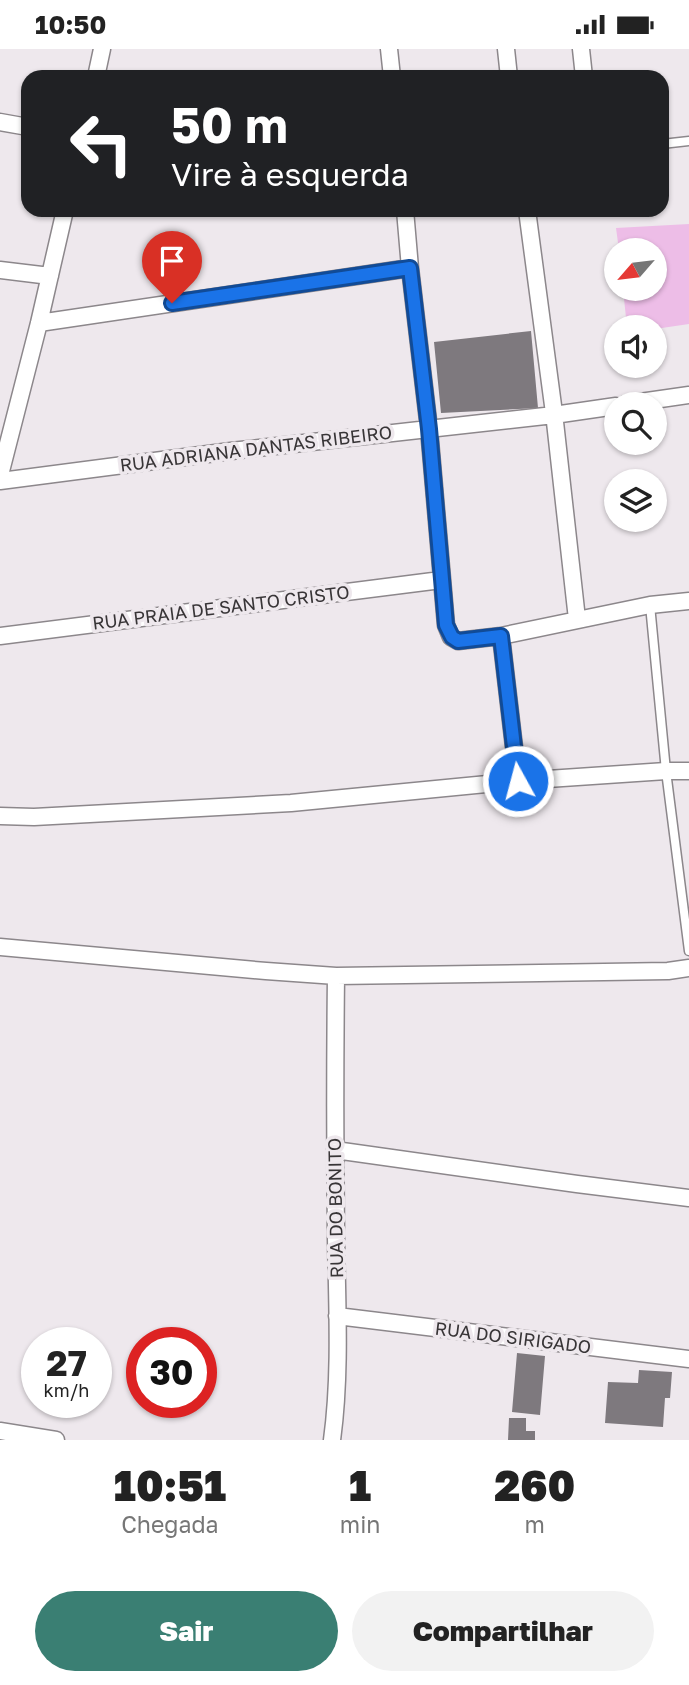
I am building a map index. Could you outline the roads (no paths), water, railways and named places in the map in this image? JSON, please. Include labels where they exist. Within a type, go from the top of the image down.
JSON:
[{"type":"street","points":[[98,70],[102,49]]},
{"type":"street","points":[[389,49],[391,70]]},
{"type":"street","points":[[506,49],[508,70]]},
{"type":"street","points":[[581,49],[583,70]]},
{"type":"street","points":[[0,122],[21,126]]},
{"type":"street","points":[[0,475],[63,217]]},
{"type":"street","points":[[406,217],[429,429],[446,625],[455,640],[501,636],[650,605],[689,601]]},
{"type":"street","points":[[528,217],[577,619]]},
{"type":"street","points":[[39,323],[410,268]]},
{"type":"street","points":[[0,270],[50,276]]},
{"type":"street","points":[[667,397],[689,394]]},
{"type":"street","name":"RUA ADRIANA DANTAS RIBEIRO","points":[[0,481],[604,408]]},
{"type":"street","name":"RUA PRAIA DE SANTO CRISTO","points":[[0,636],[441,580]]},
{"type":"street","points":[[501,636],[518,781]]},
{"type":"street","points":[[0,816],[34,817],[252,806],[518,781],[689,771]]},
{"type":"street","points":[[0,947],[336,976],[668,971],[689,968]]},
{"type":"street","name":"RUA DO BONITO","points":[[332,1440],[336,1412],[337,1317],[336,976]]},
{"type":"street","points":[[335,1150],[689,1198]]},
{"type":"street","name":"RUA DO SIRIGADO","points":[[337,1317],[689,1359]]},
{"type":"street","points":[[0,1431],[55,1440]]},
{"type":"lane","points":[[669,143],[689,141]]},
{"type":"lane","points":[[650,605],[666,771],[689,951]]}]
